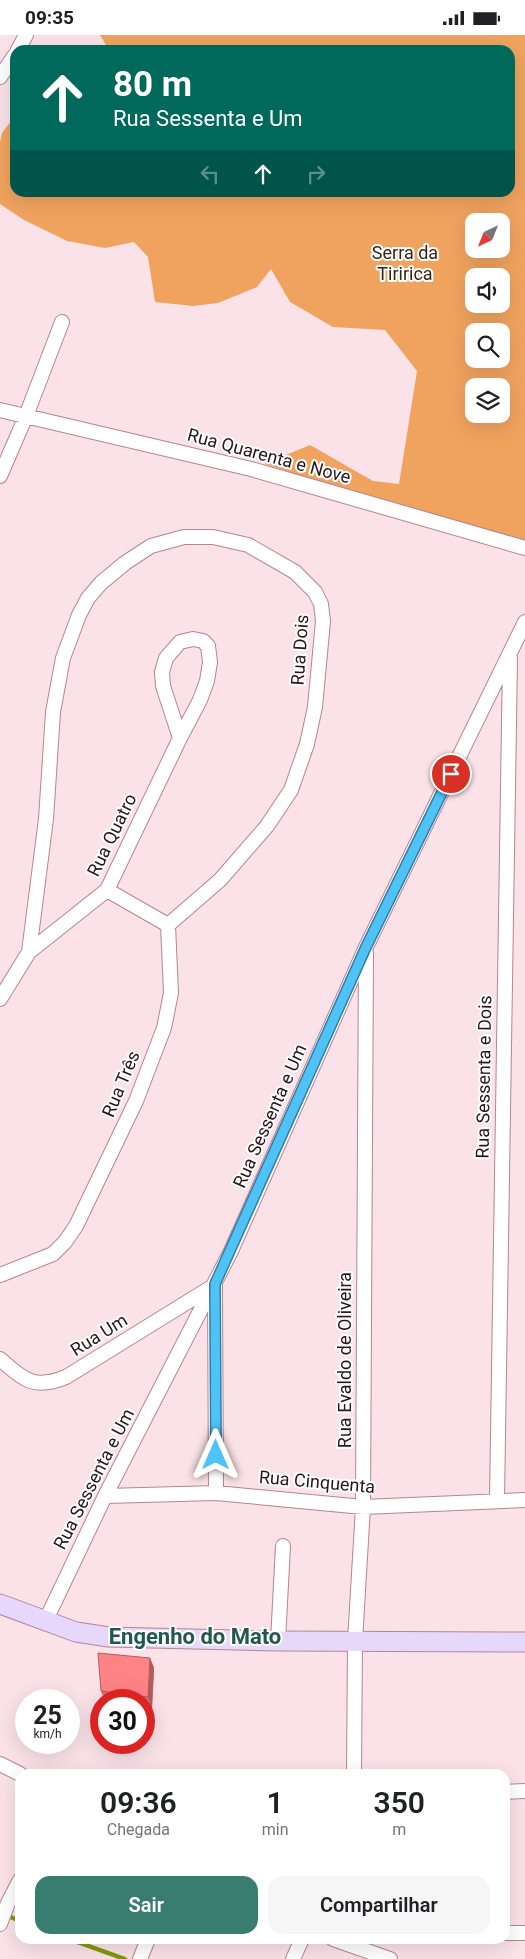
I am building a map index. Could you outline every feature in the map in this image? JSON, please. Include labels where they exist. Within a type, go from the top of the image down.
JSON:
[{"type":"main road","points":[[0,1604],[76,1632],[109,1637],[278,1641],[525,1642]]},
{"type":"street","points":[[0,77],[10,62]]},
{"type":"street","points":[[0,476],[26,416],[62,322]]},
{"type":"street","name":"Rua Quarenta e Nove","points":[[0,410],[252,469],[525,548]]},
{"type":"street","name":"Rua Dois","points":[[29,952],[46,819],[53,712],[63,658],[79,615],[88,598],[101,583],[125,563],[151,546],[184,537],[213,537],[248,545],[295,572],[314,592],[322,604],[323,621],[315,707],[307,744],[291,790],[268,826],[220,880],[168,925]]},
{"type":"street","name":"Rua Sessenta e Um","points":[[45,1621],[106,1496],[215,1284],[366,947],[525,622]]},
{"type":"street","name":"Rua Quatro","points":[[0,999],[29,952],[107,889],[200,700],[207,681],[210,662],[208,646],[203,641],[193,639],[180,642],[166,658],[162,672],[163,686],[180,738]]},
{"type":"street","name":"Rua Sessenta e Dois","points":[[497,1500],[510,654]]},
{"type":"street","points":[[107,889],[168,925]]},
{"type":"street","name":"Rua Três","points":[[0,1275],[53,1254],[65,1242],[76,1226],[110,1158],[136,1101],[164,1028],[171,993],[168,925]]},
{"type":"street","name":"Rua Evaldo de Oliveira","points":[[354,1769],[355,1641],[363,1507],[366,947]]},
{"type":"street","points":[[215,1284],[216,1493]]},
{"type":"street","name":"Rua Um","points":[[0,1359],[18,1375],[35,1383],[51,1383],[66,1377],[215,1284]]},
{"type":"street","name":"Rua Cinquenta","points":[[106,1496],[216,1493],[363,1507],[525,1500]]},
{"type":"street","points":[[278,1641],[283,1546]]},
{"type":"street","points":[[0,1764],[15,1772]]},
{"type":"street","points":[[510,1792],[525,1791]]},
{"type":"street","points":[[0,1924],[15,1890]]},
{"type":"street","points":[[510,1933],[525,1933]]},
{"type":"street","points":[[140,1958],[146,1944]]},
{"type":"street","points":[[293,1959],[300,1944]]},
{"type":"street","points":[[347,1944],[390,1959]]},
{"type":"green space","name":"Serra da Tiririca","points":[[100,35],[525,35],[525,548],[264,464],[310,445],[373,481],[399,484],[417,371],[385,330],[333,327],[290,302],[271,269],[257,287],[218,303],[193,306],[155,302],[148,257],[134,242],[105,248],[67,241],[24,220],[0,204],[0,142],[2,133],[10,123],[10,197],[515,197],[515,45],[106,45]]},
{"type":"building","points":[[98,1653],[150,1658],[148,1689],[101,1689]]},
{"type":"waterway","points":[[6,1915],[15,1919]]},
{"type":"waterway","points":[[83,1944],[125,1959]]},
{"type":"district","name":"Engenho do Mato","points":[[195,1636]]},
{"type":"route","points":[[216,1455],[215,1284],[366,947],[451,774]]}]
